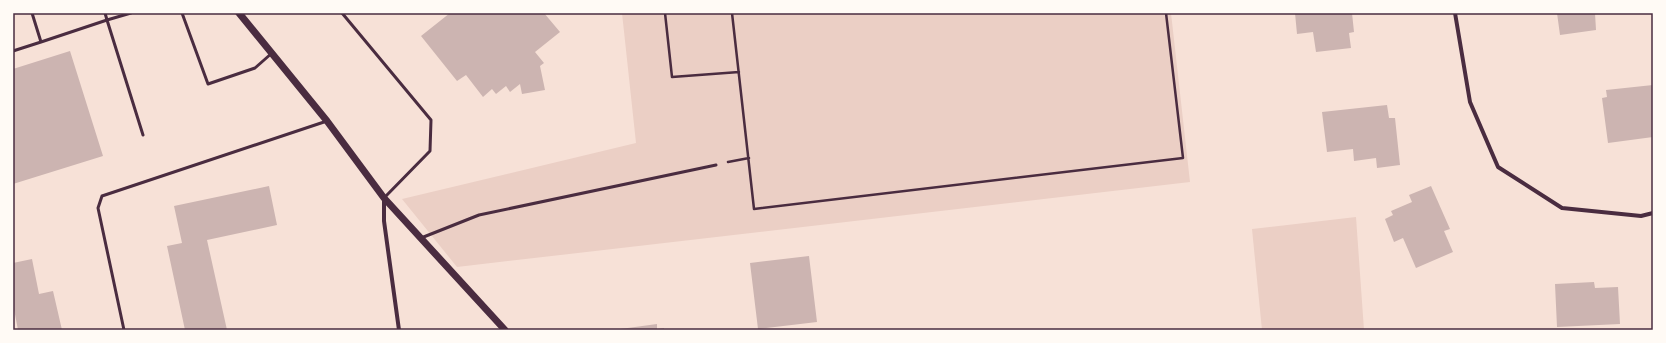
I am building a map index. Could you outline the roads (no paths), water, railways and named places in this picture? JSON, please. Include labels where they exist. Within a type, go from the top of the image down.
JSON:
[{"type":"street","points":[[239,13],[327,121],[384,198],[505,330]]},
{"type":"street","points":[[1455,13],[1470,102],[1498,167],[1562,208],[1641,216],[1653,214]]},
{"type":"street","points":[[384,198],[384,221],[399,330]]},
{"type":"lane","points":[[32,13],[41,42]]},
{"type":"lane","points":[[105,13],[143,135]]},
{"type":"lane","points":[[13,51],[131,13]]},
{"type":"lane","points":[[182,13],[208,84],[255,68],[272,53]]},
{"type":"lane","points":[[342,13],[431,120],[430,151],[384,198]]},
{"type":"lane","points":[[124,330],[98,208],[102,196],[327,121]]},
{"type":"lane","points":[[420,238],[479,214],[716,165]]}]
